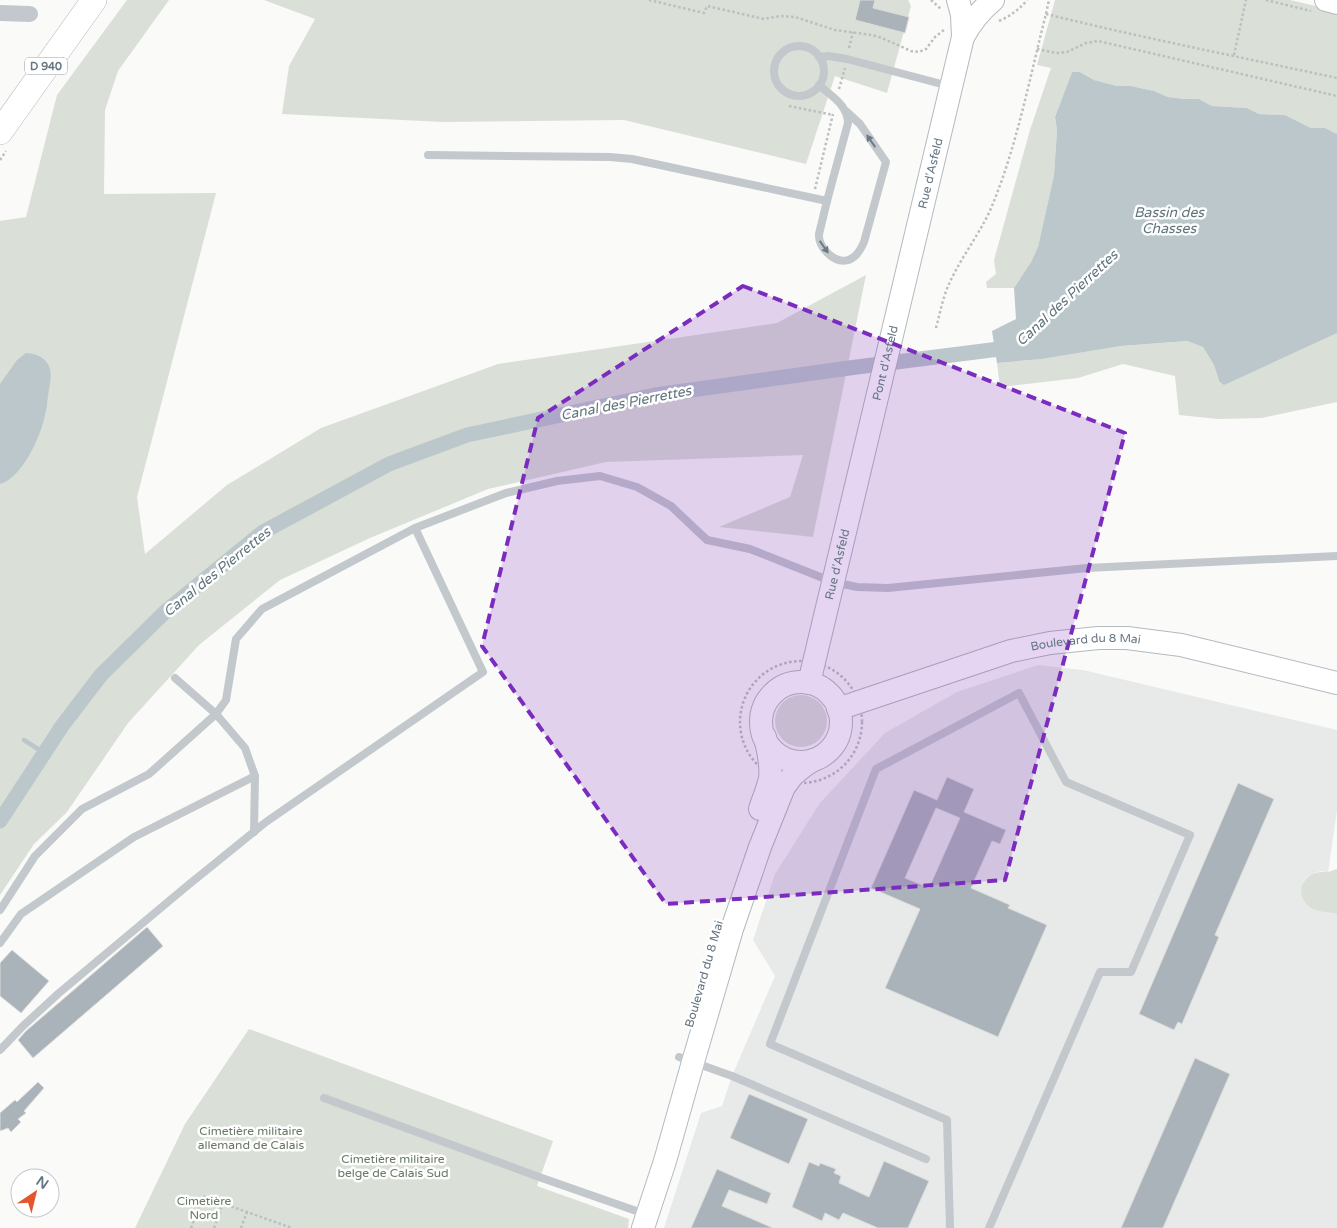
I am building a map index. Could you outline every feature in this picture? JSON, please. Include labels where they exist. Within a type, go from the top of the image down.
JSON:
[{"type":"main road","name":"D 940","points":[[0,132],[94,0]]},
{"type":"street","name":"Rue d'Asfeld","points":[[898,310],[951,87],[955,33],[962,15],[958,0]]},
{"type":"street","points":[[970,0],[982,2],[992,0]]},
{"type":"street","name":"Rue d'Asfeld","points":[[955,33],[971,23],[979,12],[992,0]]},
{"type":"street","points":[[0,13],[30,14]]},
{"type":"street","name":"Pont d'Asfeld","points":[[873,416],[898,310]]},
{"type":"street","name":"Rue d'Asfeld","points":[[811,673],[873,416]]},
{"type":"street","name":"Boulevard du 8 Mai","points":[[848,705],[1011,651],[1050,643],[1098,638],[1127,638],[1181,645],[1337,683]]},
{"type":"street","points":[[779,778],[798,771],[827,752],[837,740],[848,705],[834,700],[827,692],[818,687],[811,673],[798,683],[778,690],[770,697],[762,717],[762,727],[765,737],[774,751],[782,757],[797,762],[813,760]]},
{"type":"street","name":"Boulevard du 8 Mai","points":[[645,1221],[654,1178],[662,1120],[686,1060],[724,908],[768,788],[779,778],[769,755],[765,737]]},
{"type":"lane","points":[[793,46],[808,48],[814,52],[822,64],[822,79],[819,85],[813,91],[806,94],[792,94],[785,91],[779,86],[774,72],[778,57],[793,46]]},
{"type":"lane","points":[[819,57],[828,56],[847,59],[951,87]]},
{"type":"lane","points":[[819,85],[837,100],[860,124],[886,162],[864,242],[858,252],[846,261],[836,259],[827,252],[820,243],[819,234],[848,123],[847,112]]},
{"type":"lane","points":[[428,155],[620,158],[645,161],[827,201]]},
{"type":"lane","points":[[0,910],[35,856],[82,809],[149,774],[216,714],[226,700],[236,639],[262,609],[415,528],[506,493],[557,481],[600,476],[637,487],[671,506],[707,540],[750,549],[833,582],[857,587],[888,588],[1087,568],[1337,556]]},
{"type":"lane","points":[[0,1050],[23,1026],[60,993],[266,822],[483,672],[415,528]]},
{"type":"lane","points":[[175,678],[216,714],[245,748],[254,776],[254,832]]},
{"type":"lane","points":[[950,1228],[948,1120],[770,1044],[876,769],[1019,693],[1066,782],[1190,835],[1130,972],[1100,972],[989,1228]]},
{"type":"lane","points":[[0,943],[21,914],[134,837],[254,776]]},
{"type":"lane","points":[[686,1060],[732,1076],[926,1159]]},
{"type":"lane","points":[[324,1098],[539,1177],[645,1221]]},
{"type":"path","points":[[650,0],[704,13],[707,6],[764,19],[780,16],[794,17],[835,30],[872,35],[911,51],[919,52],[926,49],[935,37],[955,33]]},
{"type":"path","points":[[936,328],[948,285],[984,224],[1004,176],[1049,0]]},
{"type":"path","points":[[1234,56],[1246,0]]},
{"type":"path","points":[[1266,0],[1328,5]]},
{"type":"path","points":[[1046,14],[1337,78]]},
{"type":"path","points":[[813,198],[853,32]]},
{"type":"path","points":[[1037,49],[1057,53],[1067,52],[1086,43],[1098,41],[1337,96]]},
{"type":"path","points":[[789,106],[833,115]]},
{"type":"path","points":[[795,661],[811,673],[822,665],[834,671],[853,690],[848,705],[862,715],[859,742],[845,765],[822,779],[796,783],[779,778],[761,768],[752,758],[746,747],[740,722],[741,709],[745,697],[760,676],[783,664],[795,661]]},
{"type":"path","points":[[191,1228],[202,1196],[292,1228]]},
{"type":"path","points":[[214,1228],[223,1204]]},
{"type":"path","points":[[242,1228],[247,1212]]},
{"type":"highlighted area","points":[[743,286],[1125,433],[1005,880],[666,904],[482,646],[538,418]]},
{"type":"shaded area","points":[[1038,665],[1083,670],[1337,730],[1337,810],[1328,873],[1321,871],[1314,873],[1303,882],[1317,910],[1337,914],[1337,1228],[664,1228],[701,1113],[722,1106],[732,1076],[775,976],[753,940],[775,874],[820,803],[885,733],[957,692]]},
{"type":"green space","points":[[127,0],[169,0],[118,71],[105,110],[104,194],[216,193],[137,497],[145,554],[227,485],[321,428],[498,364],[777,323],[866,275],[813,537],[719,527],[790,497],[803,455],[606,462],[488,489],[370,538],[280,580],[199,645],[128,723],[67,812],[34,844],[0,895],[0,221],[26,217],[57,95]]},
{"type":"green space","points":[[264,0],[908,0],[911,6],[887,93],[835,76],[806,164],[624,120],[443,122],[282,114],[289,66],[315,19]]},
{"type":"green space","points":[[1055,0],[1290,0],[1337,11],[1337,134],[1325,128],[1311,128],[1285,115],[1259,114],[1247,108],[1212,106],[1199,99],[1168,97],[1154,91],[1131,86],[1117,86],[1094,80],[1080,72],[1072,72],[1055,117],[1057,130],[1054,175],[1038,247],[1031,262],[1014,288],[987,288],[986,282],[996,274],[994,260],[1030,130],[1051,68],[1037,65]]},
{"type":"green space","points":[[1337,333],[1337,402],[1262,418],[1218,419],[1179,415],[1175,376],[1123,364],[1078,378],[1000,387],[997,363],[1042,359],[1121,346],[1187,341],[1203,347],[1214,365],[1219,381]]},
{"type":"green space","points":[[801,695],[811,697],[819,703],[825,711],[827,721],[825,731],[819,739],[811,745],[801,747],[791,745],[783,739],[777,731],[775,721],[777,711],[783,703],[791,697]]},
{"type":"green space","points":[[1337,869],[1337,914],[1313,909],[1302,897],[1302,888],[1305,880],[1314,873],[1329,872]]},
{"type":"green space","points":[[249,1029],[553,1141],[537,1186],[629,1219],[628,1228],[135,1228],[185,1124]]},
{"type":"water","name":"Bassin des Chasses","points":[[1072,72],[1080,72],[1094,80],[1117,86],[1131,86],[1154,91],[1168,97],[1199,99],[1212,106],[1247,108],[1259,114],[1285,115],[1311,128],[1325,128],[1337,134],[1337,333],[1224,385],[1219,381],[1214,365],[1203,347],[1187,341],[1121,346],[1042,359],[997,363],[992,331],[1016,319],[1014,288],[1031,262],[1038,247],[1054,175],[1057,130],[1055,117]]},
{"type":"water","points":[[26,353],[41,357],[49,365],[51,379],[46,410],[35,444],[23,465],[16,474],[0,484],[0,384],[17,360]]},
{"type":"building","points":[[860,0],[875,0],[873,8],[909,17],[905,33],[855,20]]},
{"type":"building","points":[[947,777],[974,789],[964,812],[1006,830],[1000,844],[992,841],[971,888],[1010,905],[1008,908],[1047,925],[998,1037],[885,988],[920,909],[871,888],[914,790],[937,800]],"holes":[[[936,808],[960,818],[929,888],[905,878]]]},
{"type":"building","points":[[1238,783],[1274,799],[1215,935],[1219,937],[1182,1024],[1178,1022],[1174,1030],[1139,1014]]},
{"type":"building","points":[[147,927],[163,946],[33,1058],[18,1040]]},
{"type":"building","points":[[12,950],[49,981],[21,1013],[0,996],[0,963]]},
{"type":"building","points":[[1195,1058],[1230,1074],[1163,1228],[1121,1228]]},
{"type":"building","points":[[38,1082],[44,1088],[24,1111],[26,1113],[18,1119],[21,1122],[11,1132],[8,1128],[0,1131],[0,1113],[15,1100],[17,1102]]},
{"type":"building","points":[[749,1094],[808,1119],[789,1164],[730,1138]]},
{"type":"building","points":[[884,1161],[929,1181],[908,1228],[878,1228],[843,1213],[839,1220],[825,1213],[822,1221],[792,1207],[809,1162],[819,1166],[820,1163],[836,1169],[834,1173],[841,1176],[839,1183],[869,1197]]},
{"type":"building","points":[[717,1169],[771,1193],[767,1204],[729,1190],[722,1206],[773,1228],[691,1228]]},
{"type":"waterway","name":"Canal des Pierrettes","points":[[0,821],[62,726],[101,675],[166,611],[263,532],[389,464],[467,435],[655,395],[1015,347]]},
{"type":"waterway","points":[[24,740],[44,753]]},
{"type":"park label","name":"Cimetière militaire allemand de Calais","points":[[251,1138]]},
{"type":"park label","name":"Cimetière militaire belge de Calais Sud","points":[[393,1166]]},
{"type":"park label","name":"Cimetière Nord","points":[[204,1208]]}]
